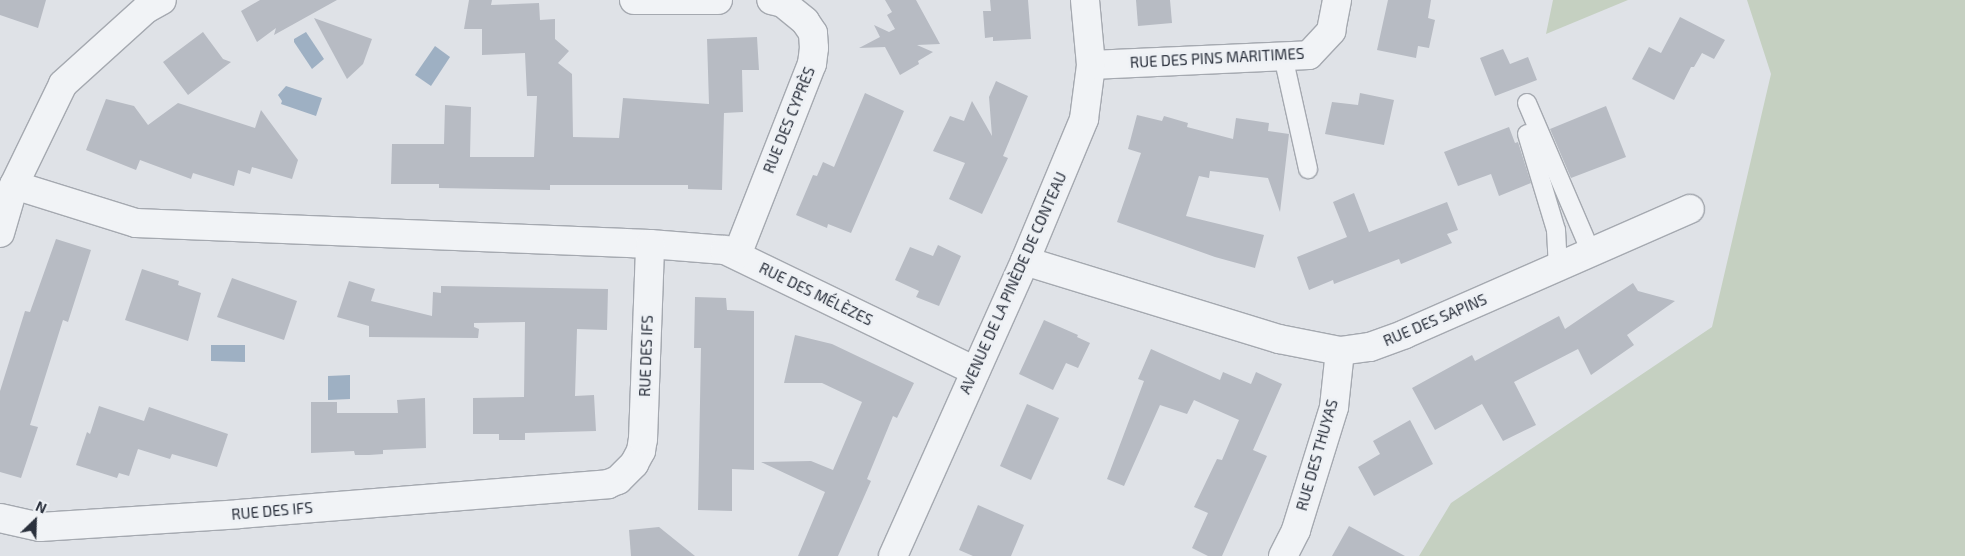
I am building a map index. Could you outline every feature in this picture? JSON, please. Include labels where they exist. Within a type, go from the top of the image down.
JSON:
[{"type":"street","points":[[0,233],[14,185],[63,84],[146,9],[162,0]]},
{"type":"street","points":[[634,0],[718,0]]},
{"type":"street","name":"RUE DES CYPRÈS","points":[[737,256],[812,64],[814,48],[812,33],[804,21],[789,8],[772,0]]},
{"type":"street","name":"AVENUE DE LA PINÈDE DE CONTEAU","points":[[893,556],[1025,261],[1084,119],[1091,65],[1085,0]]},
{"type":"street","name":"RUE DES PINS MARITIMES","points":[[1091,65],[1309,55],[1332,31],[1337,0]]},
{"type":"street","points":[[14,185],[136,222],[650,244]]},
{"type":"street","name":"RUE DES SAPINS","points":[[1025,261],[1280,340],[1340,351],[1370,347],[1405,334],[1690,209]]},
{"type":"street","name":"RUE DES MÉLÈZES","points":[[650,244],[710,247],[724,250],[976,371]]},
{"type":"street","name":"RUE DES IFS","points":[[0,518],[40,527],[239,514],[608,484],[618,480],[634,464],[641,451],[643,439],[650,244]]},
{"type":"street","name":"RUE DES THUYAS","points":[[1282,556],[1296,530],[1331,416],[1340,351]]},
{"type":"lane","points":[[1283,56],[1308,169]]},
{"type":"lane","points":[[1528,103],[1591,252]]},
{"type":"lane","points":[[1527,134],[1556,230],[1558,267]]},
{"type":"green space","points":[[1553,0],[1628,0],[1546,34]]},
{"type":"green space","points":[[1747,0],[1965,0],[1965,556],[1419,556],[1451,503],[1712,327],[1771,74]]},
{"type":"water","points":[[306,32],[324,59],[312,69],[294,42],[294,39]]},
{"type":"water","points":[[435,46],[450,57],[431,86],[415,75]]},
{"type":"water","points":[[286,86],[322,98],[316,116],[281,104],[282,101],[278,95]]},
{"type":"water","points":[[211,345],[245,345],[245,362],[211,361]]},
{"type":"water","points":[[350,375],[350,399],[328,400],[328,376]]},
{"type":"building","points":[[0,0],[46,0],[38,28],[0,15]]},
{"type":"building","points":[[260,0],[337,0],[274,35],[276,28],[257,42],[241,11]]},
{"type":"building","points":[[469,0],[492,0],[491,5],[539,3],[540,20],[555,19],[555,39],[569,51],[558,63],[572,74],[573,137],[619,138],[623,98],[709,104],[707,39],[757,37],[759,70],[742,70],[743,112],[724,113],[722,190],[688,189],[688,185],[550,185],[550,190],[439,188],[439,184],[391,184],[392,144],[444,144],[445,105],[471,107],[470,157],[534,157],[537,96],[527,96],[525,53],[482,55],[482,29],[464,29]]},
{"type":"building","points":[[885,0],[916,0],[940,44],[917,45],[933,52],[918,61],[919,64],[900,75],[885,47],[859,48],[880,37],[874,25],[889,32],[895,29],[887,15],[892,12]]},
{"type":"building","points":[[990,0],[1028,0],[1031,39],[993,41],[993,37],[985,38],[983,11],[991,11]]},
{"type":"building","points":[[1136,0],[1170,0],[1172,23],[1138,26]]},
{"type":"building","points":[[1388,0],[1431,0],[1428,18],[1435,20],[1429,48],[1418,46],[1416,58],[1377,50]]},
{"type":"building","points":[[1680,17],[1725,40],[1714,59],[1702,53],[1694,67],[1691,67],[1674,100],[1632,79],[1649,47],[1661,53]]},
{"type":"building","points":[[314,18],[372,39],[363,64],[347,79]]},
{"type":"building","points":[[203,32],[223,59],[231,62],[188,95],[163,62]]},
{"type":"building","points":[[1503,49],[1510,64],[1528,57],[1537,80],[1495,96],[1480,58]]},
{"type":"building","points":[[996,81],[1028,96],[1003,156],[1008,158],[982,214],[949,199],[965,163],[933,151],[950,116],[964,121],[972,101],[992,136],[989,97]]},
{"type":"building","points":[[865,93],[904,111],[851,233],[828,224],[827,228],[796,215],[813,175],[817,176],[823,162],[834,167]]},
{"type":"building","points":[[1360,93],[1394,100],[1384,145],[1325,134],[1332,102],[1358,105]]},
{"type":"building","points":[[106,99],[134,106],[148,125],[178,103],[255,128],[261,110],[298,160],[292,179],[252,167],[250,174],[238,170],[234,186],[193,173],[191,179],[140,160],[136,170],[86,150]]},
{"type":"building","points":[[1606,106],[1626,157],[1571,178],[1550,129]]},
{"type":"building","points":[[1137,115],[1162,121],[1164,116],[1188,123],[1187,127],[1233,139],[1236,118],[1269,123],[1268,131],[1289,134],[1280,212],[1268,178],[1210,171],[1209,178],[1199,176],[1186,216],[1264,235],[1255,268],[1215,257],[1117,222],[1141,153],[1128,149]]},
{"type":"building","points":[[1509,127],[1515,143],[1518,142],[1531,183],[1499,196],[1491,174],[1458,186],[1444,152]]},
{"type":"building","points":[[1354,193],[1369,232],[1447,202],[1458,230],[1447,234],[1452,243],[1401,264],[1399,259],[1334,284],[1333,280],[1309,290],[1297,257],[1347,237],[1333,202]]},
{"type":"building","points":[[56,239],[91,250],[68,322],[63,320],[30,425],[38,427],[21,478],[0,472],[0,391],[25,311],[30,312]]},
{"type":"building","points":[[938,245],[961,256],[939,306],[916,297],[919,291],[895,280],[910,247],[933,256]]},
{"type":"building","points":[[142,269],[179,281],[178,285],[201,293],[188,341],[125,320]]},
{"type":"building","points":[[232,278],[297,301],[284,340],[217,317]]},
{"type":"building","points":[[349,281],[375,289],[371,301],[432,316],[433,292],[441,293],[441,286],[608,289],[607,330],[577,329],[575,396],[594,395],[596,431],[525,433],[525,440],[499,440],[499,434],[473,434],[473,398],[524,397],[525,322],[474,323],[474,327],[479,329],[478,338],[369,337],[369,326],[337,317]]},
{"type":"building","points":[[1633,283],[1638,291],[1675,301],[1627,335],[1634,345],[1591,375],[1578,349],[1514,382],[1536,425],[1503,441],[1482,404],[1435,430],[1412,388],[1472,355],[1475,361],[1559,316],[1565,329]]},
{"type":"building","points":[[695,297],[726,298],[727,310],[754,311],[754,470],[732,469],[732,511],[698,510],[701,348],[694,348]]},
{"type":"building","points":[[1044,320],[1078,335],[1077,337],[1090,343],[1078,368],[1066,363],[1053,390],[1019,374]]},
{"type":"building","points":[[795,335],[832,344],[914,383],[897,418],[893,416],[867,479],[871,481],[838,556],[798,556],[825,492],[761,462],[811,461],[833,470],[862,402],[822,383],[784,383]]},
{"type":"building","points":[[1151,349],[1220,380],[1223,372],[1251,384],[1256,372],[1282,384],[1253,450],[1267,456],[1222,556],[1208,556],[1192,548],[1208,513],[1194,507],[1217,459],[1222,460],[1239,420],[1194,400],[1187,414],[1160,405],[1124,486],[1107,479],[1144,381],[1138,379]]},
{"type":"building","points":[[425,398],[426,448],[383,450],[383,454],[369,455],[355,455],[354,451],[311,453],[311,402],[337,402],[337,413],[398,413],[397,400]]},
{"type":"building","points":[[1027,404],[1059,418],[1031,480],[1000,466]]},
{"type":"building","points":[[99,406],[144,421],[149,407],[228,434],[217,467],[172,454],[170,459],[138,449],[129,476],[119,473],[117,478],[76,465],[87,432],[90,434]]},
{"type":"building","points":[[1410,420],[1433,464],[1374,496],[1358,467],[1380,454],[1373,441]]},
{"type":"building","points":[[978,505],[1024,525],[1011,556],[973,556],[959,550]]},
{"type":"building","points":[[1349,526],[1405,556],[1332,556]]},
{"type":"building","points":[[659,527],[695,556],[631,556],[629,530]]}]
